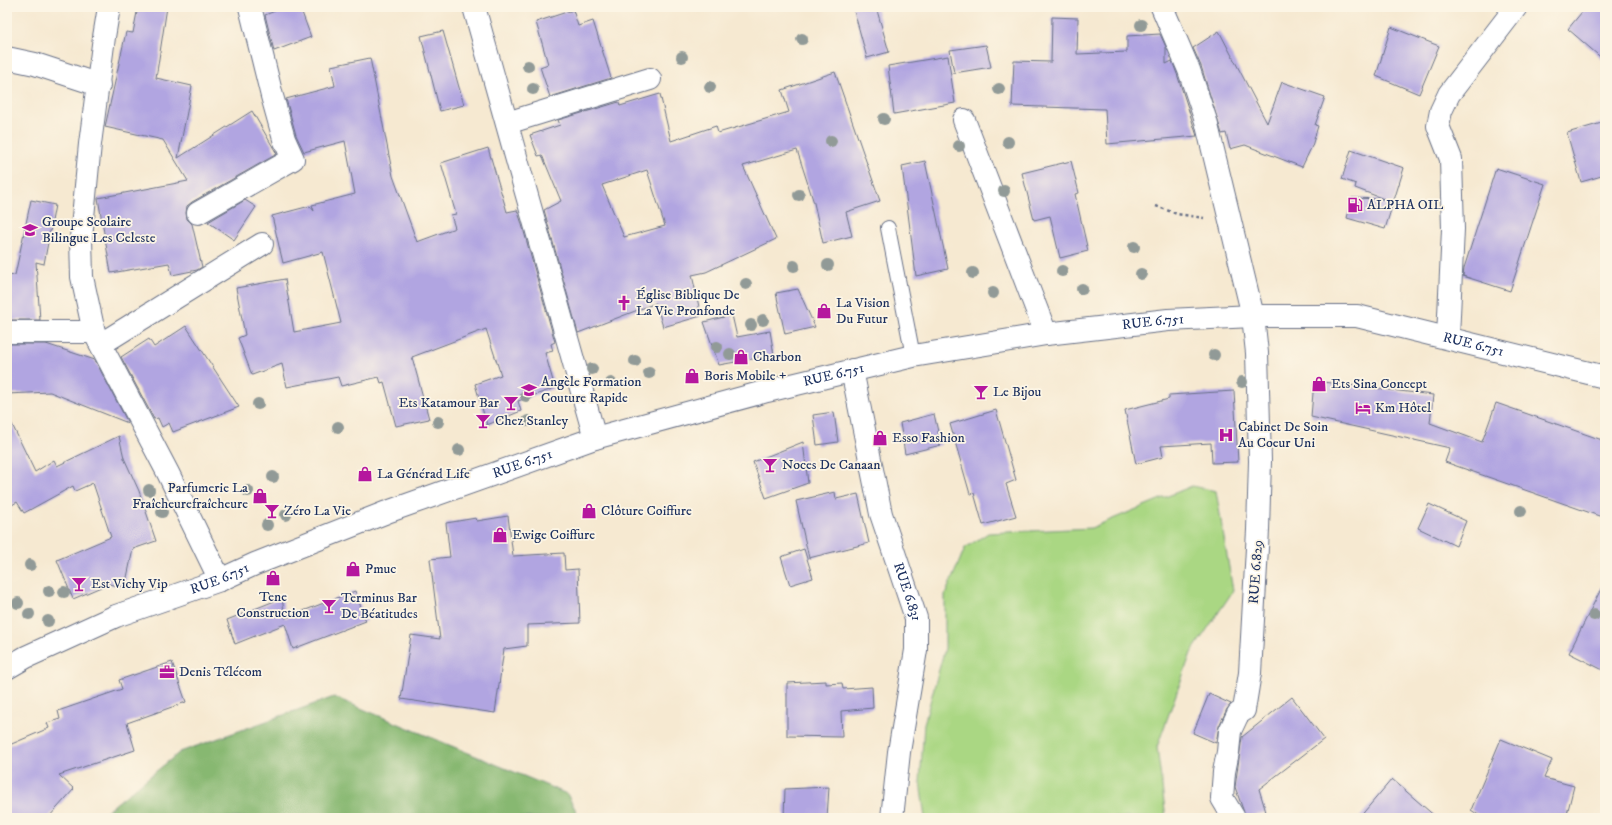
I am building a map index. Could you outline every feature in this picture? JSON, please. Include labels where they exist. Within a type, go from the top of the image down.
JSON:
[{"type":"street","points":[[110,7],[104,37],[99,85],[90,144],[81,238],[82,277],[97,338],[168,473],[220,580]]},
{"type":"street","points":[[198,213],[293,159],[284,139],[250,7]]},
{"type":"street","points":[[474,7],[595,438]]},
{"type":"street","name":"RUE 6.829","points":[[1162,7],[1189,70],[1206,121],[1252,316],[1257,353],[1259,407],[1258,530],[1250,673],[1244,710],[1238,714],[1230,731],[1222,798],[1234,818]]},
{"type":"street","points":[[1448,337],[1452,245],[1452,195],[1450,160],[1438,126],[1441,111],[1448,94],[1516,7]]},
{"type":"street","points":[[7,58],[35,64],[99,85]]},
{"type":"street","points":[[507,123],[650,79]]},
{"type":"street","points":[[964,120],[1046,334]]},
{"type":"street","points":[[7,332],[97,338],[262,244]]},
{"type":"street","name":"RUE 6.751","points":[[7,668],[26,657],[116,616],[220,580],[255,564],[387,512],[595,438],[767,391],[912,356],[1046,334],[1168,320],[1252,316],[1357,316],[1448,337],[1605,377]]},
{"type":"street","name":"RUE 6.831","points":[[852,370],[881,514],[916,618],[916,650],[899,752],[892,818]]},
{"type":"lane","points":[[888,228],[912,356]]},
{"type":"path","points":[[1156,206],[1177,214],[1230,222]]},
{"type":"green space","points":[[1192,486],[1216,491],[1233,591],[1191,653],[1157,747],[1166,818],[925,818],[920,782],[924,724],[945,648],[945,595],[965,548],[988,533],[1091,528]]},
{"type":"green space","points":[[334,697],[567,794],[580,818],[98,818],[180,752]]},
{"type":"building","points":[[138,7],[167,7],[156,78],[192,86],[178,158],[252,111],[277,154],[187,206],[187,219],[192,224],[202,267],[197,270],[172,275],[169,263],[111,273],[98,198],[188,181],[163,140],[105,127],[126,32],[133,33]]},
{"type":"building","points":[[285,7],[300,7],[311,37],[274,51],[265,15]]},
{"type":"building","points":[[853,7],[876,7],[889,52],[867,58]]},
{"type":"building","points":[[1586,7],[1605,7],[1605,61],[1568,29]]},
{"type":"building","points":[[573,10],[578,26],[593,21],[611,78],[550,97],[540,67],[548,64],[536,22]]},
{"type":"building","points":[[1052,17],[1078,18],[1077,54],[1127,52],[1127,36],[1160,34],[1166,47],[1166,64],[1172,61],[1197,136],[1107,144],[1105,109],[1012,106],[1014,61],[1051,62]]},
{"type":"building","points":[[1391,27],[1439,46],[1419,94],[1376,76]]},
{"type":"building","points":[[443,31],[464,105],[440,111],[421,36]]},
{"type":"building","points":[[1219,31],[1267,123],[1282,82],[1325,97],[1315,125],[1318,126],[1312,146],[1302,167],[1245,145],[1230,149],[1226,133],[1222,134],[1201,66],[1193,48]]},
{"type":"building","points":[[986,45],[991,67],[954,73],[950,50]]},
{"type":"building","points":[[948,56],[955,103],[894,114],[888,66]]},
{"type":"building","points":[[370,58],[393,176],[417,242],[455,228],[451,215],[456,214],[441,163],[488,148],[507,212],[517,210],[521,221],[555,342],[551,344],[553,351],[545,353],[555,388],[518,401],[521,411],[487,425],[475,384],[501,375],[486,329],[412,357],[429,419],[396,426],[384,382],[381,383],[379,377],[341,386],[338,377],[287,387],[282,364],[252,375],[238,338],[245,335],[236,288],[285,279],[294,332],[341,323],[323,252],[283,263],[272,216],[310,206],[314,211],[312,205],[355,194],[345,141],[304,152],[296,135],[286,99],[335,86],[331,66]]},
{"type":"building","points":[[835,72],[880,201],[846,212],[852,236],[823,243],[814,203],[797,150],[743,166],[776,239],[706,272],[692,275],[701,316],[663,327],[656,303],[578,333],[544,210],[561,201],[542,155],[538,156],[530,135],[560,125],[558,120],[619,102],[620,106],[660,94],[671,141],[716,126],[718,133],[789,112],[782,90]],"holes":[[[647,170],[665,226],[624,237],[602,185]]]},
{"type":"building","points":[[1605,122],[1605,175],[1581,182],[1567,133]]},
{"type":"building","points":[[1351,150],[1404,168],[1385,229],[1347,218],[1352,198],[1384,199],[1355,188],[1356,184],[1342,179]]},
{"type":"building","points":[[925,161],[948,269],[916,276],[902,166]]},
{"type":"building","points":[[1071,161],[1079,193],[1075,194],[1088,251],[1060,258],[1050,216],[1034,220],[1022,173]]},
{"type":"building","points":[[1496,168],[1545,184],[1510,291],[1463,276],[1464,268]]},
{"type":"building","points":[[31,200],[55,205],[44,264],[36,262],[40,320],[7,320],[7,276],[15,275]]},
{"type":"building","points":[[245,200],[256,207],[234,240],[208,222]]},
{"type":"building","points":[[798,289],[815,327],[785,334],[776,293]]},
{"type":"building","points":[[732,315],[737,337],[770,331],[774,355],[719,365],[704,322]]},
{"type":"building","points":[[186,326],[239,407],[173,432],[169,423],[162,427],[158,418],[154,419],[121,357],[149,339],[154,347]]},
{"type":"building","points":[[7,344],[46,344],[95,360],[128,423],[50,392],[7,394]]},
{"type":"building","points":[[1314,381],[1433,395],[1430,423],[1482,442],[1496,403],[1605,441],[1605,518],[1445,462],[1450,448],[1311,417]]},
{"type":"building","points":[[1234,391],[1238,462],[1212,463],[1211,443],[1161,446],[1163,457],[1136,464],[1125,410],[1169,399],[1169,395]]},
{"type":"building","points":[[996,410],[1016,480],[1006,484],[1016,516],[983,525],[974,493],[970,494],[950,424]]},
{"type":"building","points":[[834,412],[838,442],[817,445],[813,415]]},
{"type":"building","points":[[7,414],[35,472],[54,460],[57,466],[119,436],[124,458],[139,491],[156,541],[133,549],[125,587],[108,584],[73,599],[57,560],[111,537],[93,483],[75,491],[73,486],[24,513],[17,502],[7,508]]},
{"type":"building","points":[[934,414],[941,445],[905,454],[900,423]]},
{"type":"building","points":[[803,442],[808,483],[766,498],[753,462]]},
{"type":"building","points":[[835,492],[836,499],[858,494],[869,543],[809,558],[796,501]]},
{"type":"building","points":[[1429,504],[1466,521],[1456,546],[1418,528]]},
{"type":"building","points":[[508,516],[513,556],[564,553],[565,570],[578,569],[580,623],[527,625],[527,646],[504,649],[495,713],[401,699],[411,635],[440,639],[430,559],[450,557],[446,523],[476,518],[477,521]]},
{"type":"building","points":[[804,549],[813,578],[790,585],[781,557]]},
{"type":"building","points":[[1605,581],[1605,671],[1569,653]]},
{"type":"building","points":[[355,591],[366,621],[293,649],[285,624],[235,644],[227,620],[282,598],[285,618]]},
{"type":"building","points":[[172,662],[186,702],[127,723],[135,750],[59,775],[74,789],[48,818],[7,818],[7,746],[49,728],[47,723],[60,719],[58,711],[122,689],[119,680]]},
{"type":"building","points":[[826,681],[826,684],[842,683],[843,689],[872,687],[873,708],[841,711],[842,737],[787,736],[787,683]]},
{"type":"building","points":[[1209,694],[1231,704],[1219,726],[1216,743],[1193,733]]},
{"type":"building","points":[[1292,697],[1324,739],[1259,789],[1266,812],[1246,818],[1235,787],[1242,737]]},
{"type":"building","points":[[1501,739],[1552,760],[1544,778],[1574,786],[1566,818],[1483,818],[1471,810]]},
{"type":"building","points":[[1392,779],[1437,818],[1359,818]]},
{"type":"building","points":[[829,787],[827,818],[784,818],[785,789]]},
{"type":"place","name":"ALPHA OIL","points":[[1355,205]]},
{"type":"place","name":"Groupe Scolaire Bilingue Les Celeste","points":[[30,230]]},
{"type":"place","name":"Église Biblique De La Vie Pronfonde","points":[[624,303]]},
{"type":"place","name":"La Vision Du Futur","points":[[824,311]]},
{"type":"place","name":"Charbon","points":[[741,357]]},
{"type":"place","name":"Boris Mobile +","points":[[692,376]]},
{"type":"place","name":"Ets Sina Concept","points":[[1319,384]]},
{"type":"place","name":"Angèle Formation Couture Rapide","points":[[529,390]]},
{"type":"place","name":"Le Bijou","points":[[981,392]]},
{"type":"place","name":"Ets Katamour Bar","points":[[511,403]]},
{"type":"place","name":"Km Hôtel","points":[[1363,408]]},
{"type":"place","name":"Chez Stanley","points":[[483,421]]},
{"type":"place","name":"Cabinet De Soin Au Coeur Uni","points":[[1226,435]]},
{"type":"place","name":"Esso Fashion","points":[[880,438]]},
{"type":"place","name":"Noces De Canaan","points":[[770,465]]},
{"type":"place","name":"La Générad Life","points":[[365,474]]},
{"type":"place","name":"Parfumerie La Fraîcheurefraîcheure","points":[[260,496]]},
{"type":"place","name":"Zéro La Vie","points":[[272,511]]},
{"type":"place","name":"Clôture Coiffure","points":[[589,511]]},
{"type":"place","name":"Ewige Coiffure","points":[[500,535]]},
{"type":"place","name":"Pmuc","points":[[353,569]]},
{"type":"place","name":"Tene Construction","points":[[273,578]]},
{"type":"place","name":"Est Vichy Vip","points":[[79,584]]},
{"type":"place","name":"Terminus Bar De Béatitudes","points":[[329,606]]},
{"type":"place","name":"Denis Télécom","points":[[167,672]]}]
